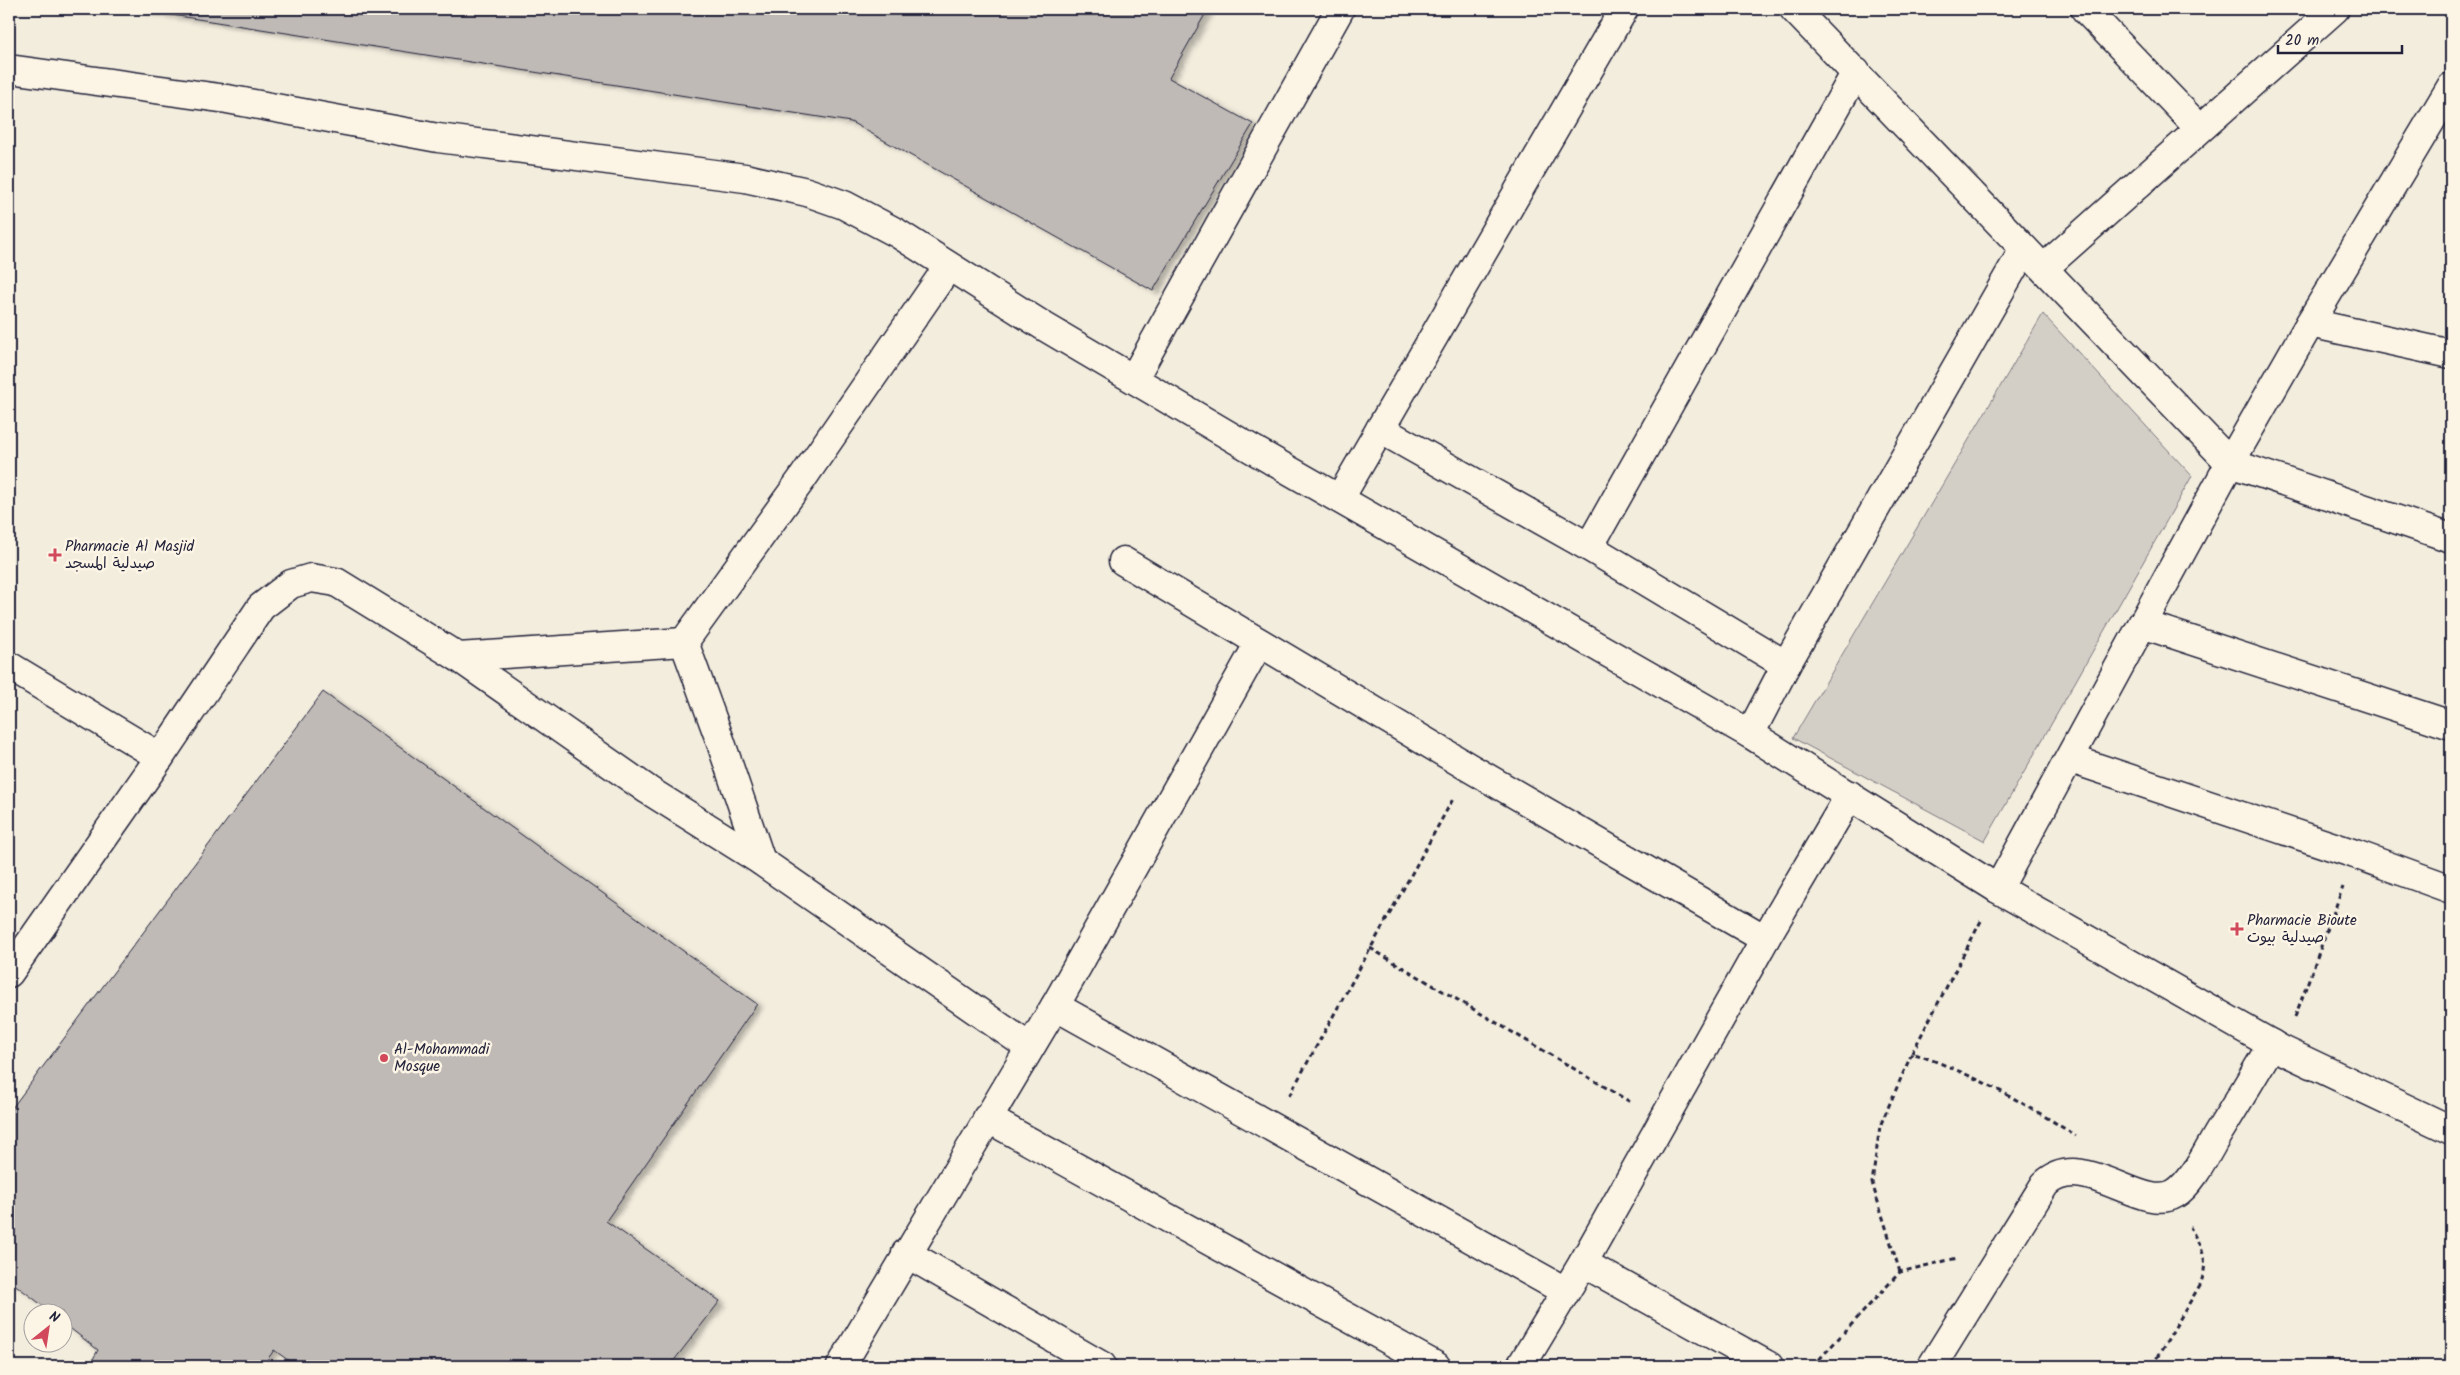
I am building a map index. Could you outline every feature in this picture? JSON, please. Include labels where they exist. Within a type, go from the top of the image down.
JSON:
[{"type":"street","points":[[1134,378],[1340,9]]},
{"type":"street","points":[[1340,498],[1624,9]]},
{"type":"street","points":[[1794,9],[2230,463],[2451,538]]},
{"type":"street","points":[[2085,9],[2199,128]]},
{"type":"street","points":[[2044,268],[2199,128],[2335,9]]},
{"type":"street","points":[[9,70],[227,99],[438,138],[746,178],[807,192],[844,205],[897,233],[948,267],[1252,449],[1750,734],[1850,795],[1998,890],[2277,1047],[2451,1130]]},
{"type":"street","points":[[1589,547],[1856,72]]},
{"type":"street","points":[[1998,890],[2230,463],[2310,323],[2451,87]]},
{"type":"street","points":[[1750,734],[1786,665],[2024,249]]},
{"type":"street","points":[[684,642],[802,479],[948,267]]},
{"type":"street","points":[[2310,323],[2451,354]]},
{"type":"street","points":[[1380,430],[1589,547],[1786,665]]},
{"type":"street","points":[[1123,561],[1470,768],[1765,939]]},
{"type":"street","points":[[9,973],[160,757],[261,608],[291,584],[311,578],[336,582],[458,657],[648,790],[761,861],[1029,1047]]},
{"type":"street","points":[[2142,624],[2451,725]]},
{"type":"street","points":[[458,657],[684,642]]},
{"type":"street","points":[[684,642],[761,861]]},
{"type":"street","points":[[841,1366],[906,1253],[1055,1006],[1259,643]]},
{"type":"street","points":[[9,666],[160,757]]},
{"type":"street","points":[[2070,759],[2354,854],[2451,889]]},
{"type":"street","points":[[1521,1366],[1583,1262],[1765,939],[1850,795]]},
{"type":"street","points":[[1055,1006],[1564,1291]]},
{"type":"street","points":[[1932,1366],[2045,1184],[2060,1174],[2084,1174],[2150,1196],[2173,1195],[2181,1190],[2199,1166],[2277,1047]]},
{"type":"street","points":[[987,1118],[1436,1366]]},
{"type":"street","points":[[906,1253],[1102,1366]]},
{"type":"street","points":[[1583,1262],[1769,1366]]},
{"type":"path","points":[[1271,1127],[1470,768]]},
{"type":"path","points":[[2277,1047],[2354,854]]},
{"type":"path","points":[[1900,1272],[1872,1184],[1880,1126],[1912,1054],[1998,890]]},
{"type":"path","points":[[1370,948],[1663,1121]]},
{"type":"path","points":[[1912,1054],[1946,1065],[2042,1114],[2079,1138]]},
{"type":"path","points":[[2152,1366],[2200,1285],[2205,1271],[2203,1251],[2173,1195]]},
{"type":"path","points":[[1813,1366],[1900,1272],[1944,1260],[2002,1251]]},
{"type":"shaded area","points":[[2043,314],[2192,476],[1985,841],[1793,738]]},
{"type":"building","points":[[134,9],[1208,9],[1169,78],[1253,124],[1153,291],[851,122]]},
{"type":"building","name":"Al-Mohammadi Mosque","points":[[323,692],[757,1004],[606,1221],[720,1301],[672,1363],[678,1366],[296,1366],[274,1350],[263,1366],[89,1366],[98,1350],[72,1330],[72,1302],[38,1302],[9,1280],[9,1112]]},
{"type":"place","name":"Pharmacie Al Masjid صيدلية المسجد","points":[[55,555]]},
{"type":"place","name":"Pharmacie Bioute صيدلية بيوت","points":[[2237,929]]},
{"type":"place","name":"Al-Mohammadi Mosque","points":[[384,1058]]}]
